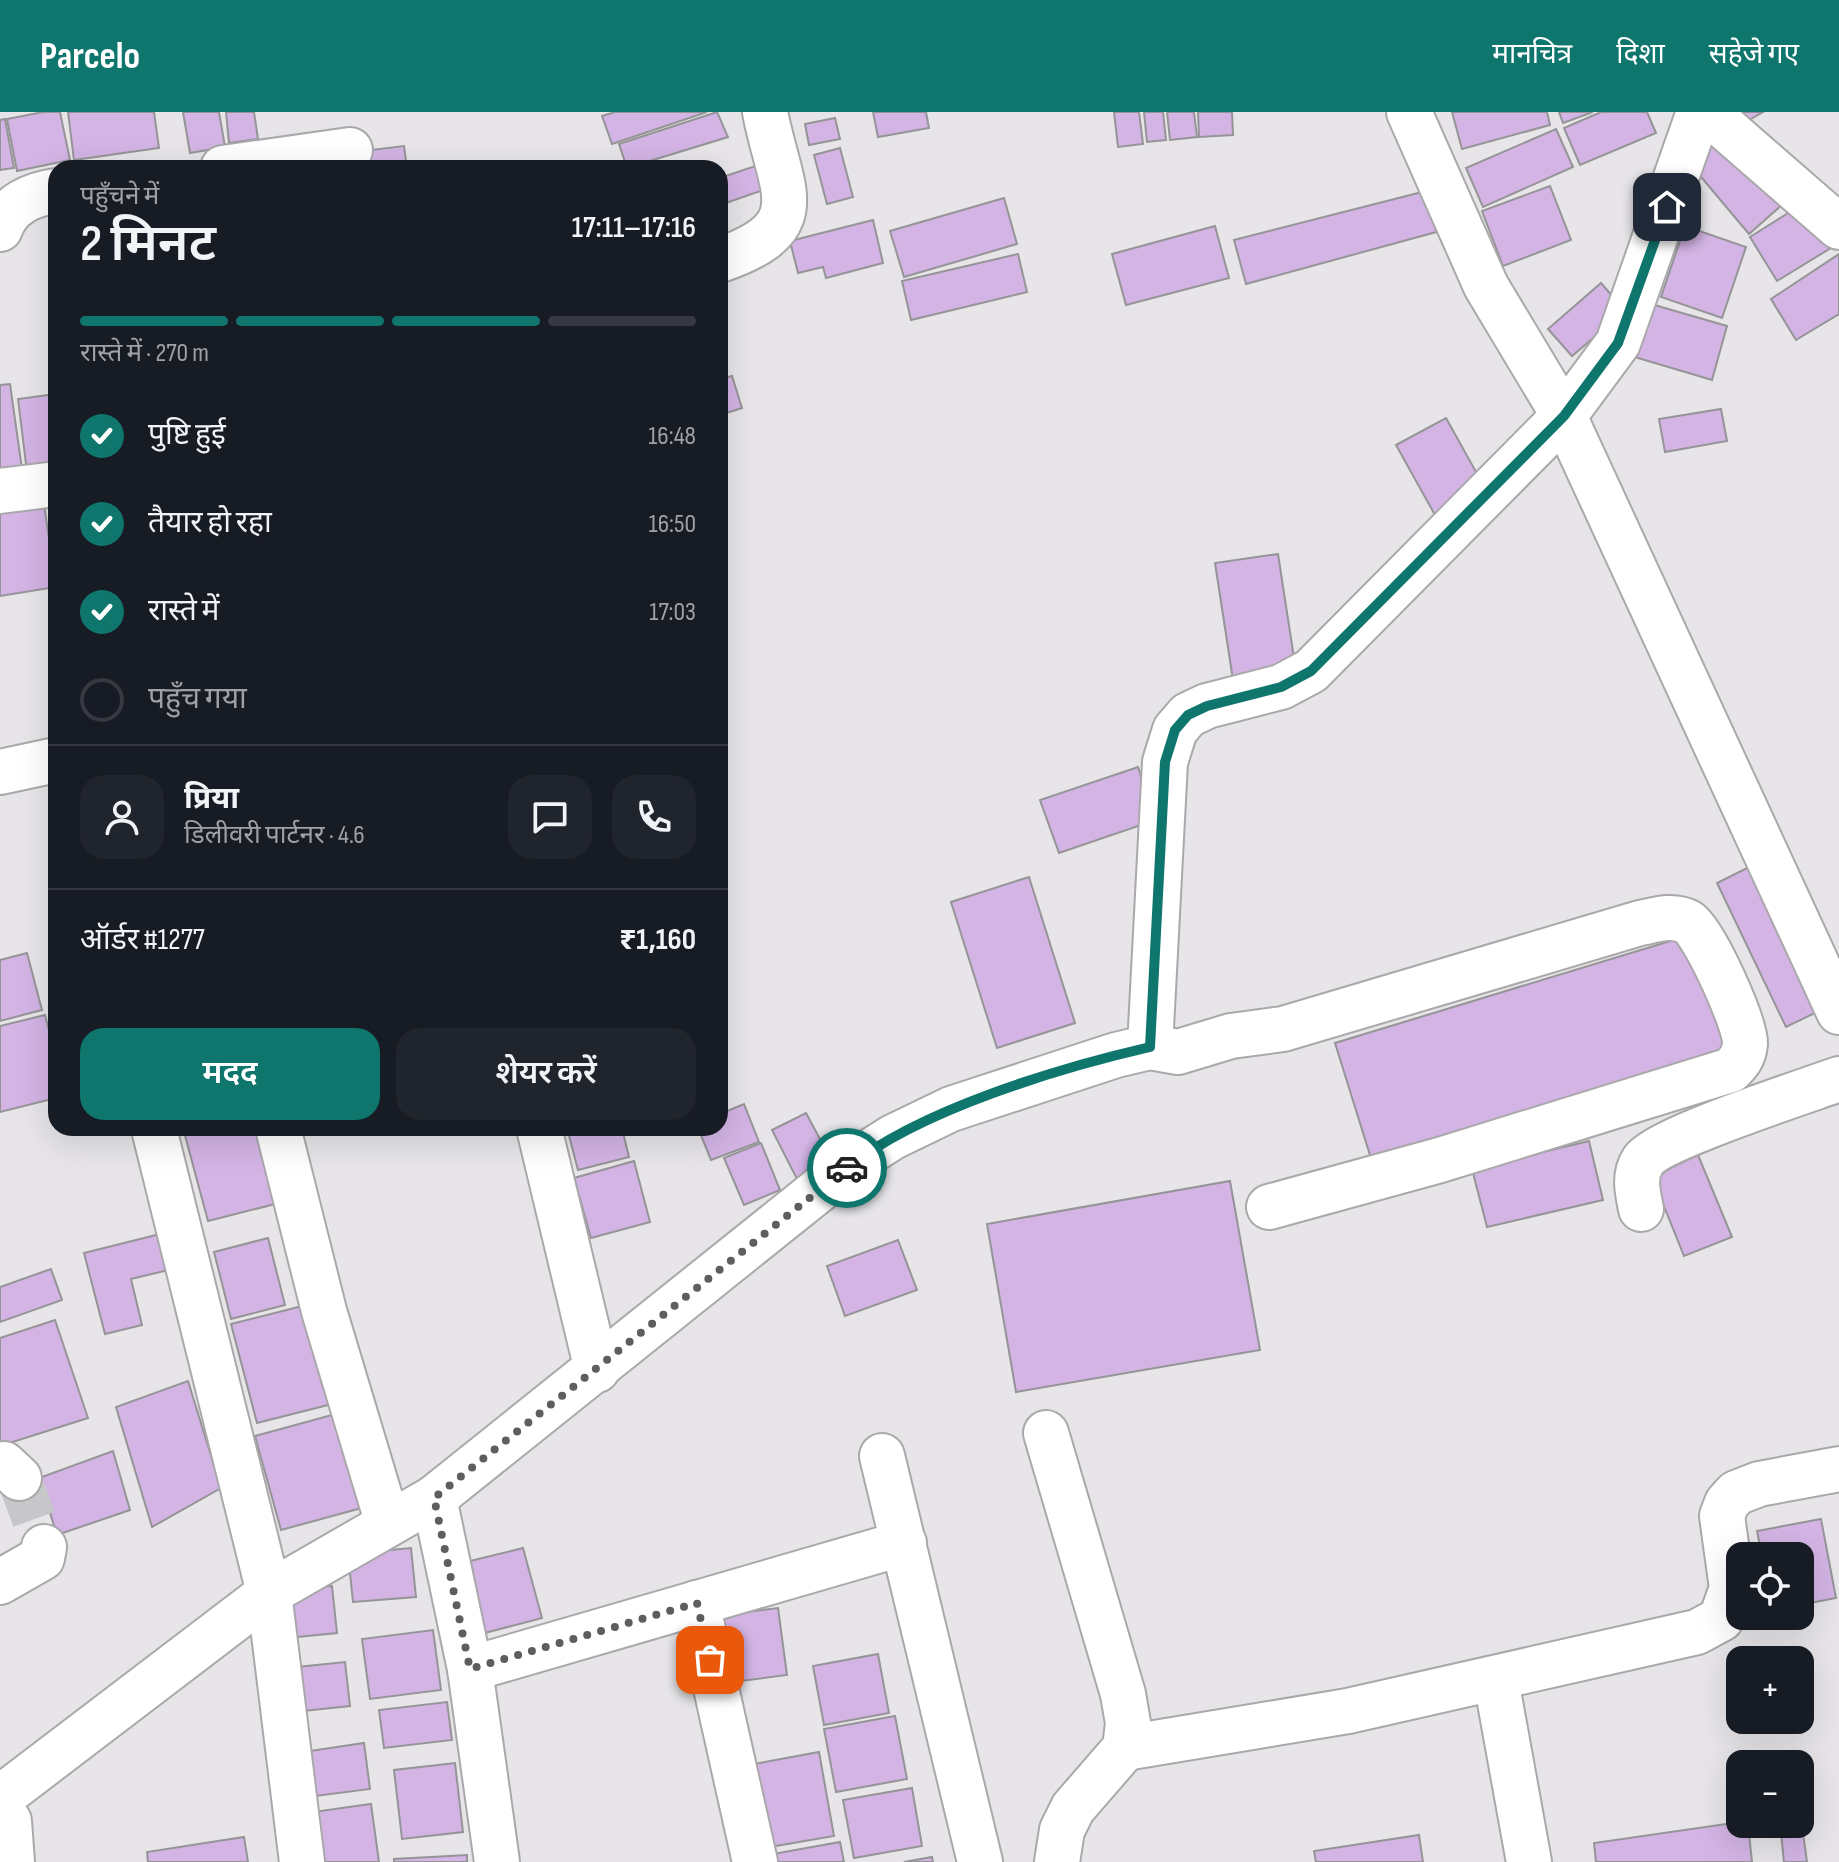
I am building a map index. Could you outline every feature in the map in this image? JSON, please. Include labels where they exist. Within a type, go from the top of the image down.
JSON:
[{"type":"street","points":[[728,257],[750,250],[781,225],[785,207],[765,112]]},
{"type":"street","points":[[1409,112],[1486,286],[1564,416],[1839,1012]]},
{"type":"street","points":[[1150,1047],[1165,762],[1175,730],[1188,715],[1207,706],[1281,687],[1311,671],[1564,416],[1618,343],[1699,112]]},
{"type":"street","points":[[1707,112],[1839,227]]},
{"type":"street","points":[[279,160],[350,150]]},
{"type":"street","points":[[0,229],[3,220],[21,201],[48,193]]},
{"type":"street","points":[[0,491],[48,485]]},
{"type":"street","points":[[0,772],[48,762]]},
{"type":"street","points":[[7,1827],[6,1797],[269,1593],[434,1498],[855,1161],[893,1137],[951,1109],[1150,1047],[1178,1052],[1231,1036],[1283,1029],[1671,917],[1691,923],[1709,946],[1746,1041],[1742,1059],[1731,1070],[1440,1160],[1269,1207]]},
{"type":"street","points":[[1641,1209],[1636,1179],[1643,1160],[1658,1149],[1720,1121],[1839,1079]]},
{"type":"street","points":[[156,1136],[269,1593],[302,1862]]},
{"type":"street","points":[[280,1136],[324,1311],[388,1524]]},
{"type":"street","points":[[541,1136],[597,1370]]},
{"type":"street","points":[[1046,1433],[1123,1694],[1128,1723],[1125,1748],[1073,1808],[1062,1830],[1057,1862]]},
{"type":"street","points":[[882,1456],[980,1862]]},
{"type":"street","points":[[1125,1748],[1348,1711],[1496,1680],[1697,1632],[1721,1619],[1732,1588],[1722,1516],[1727,1503],[1736,1493],[1759,1484],[1839,1469]]},
{"type":"street","points":[[434,1498],[470,1669],[497,1862]]},
{"type":"street","points":[[470,1669],[904,1543]]},
{"type":"street","points":[[0,1582],[42,1558],[44,1547]]},
{"type":"street","points":[[697,1603],[755,1862]]},
{"type":"street","points":[[1496,1680],[1529,1862]]},
{"type":"building","points":[[60,112],[70,160],[48,160],[48,165],[17,171],[7,119]]},
{"type":"building","points":[[68,112],[154,112],[159,148],[74,160]]},
{"type":"building","points":[[183,112],[219,112],[225,147],[190,153]]},
{"type":"building","points":[[226,112],[254,112],[258,139],[229,143]]},
{"type":"building","points":[[615,112],[707,112],[612,144],[602,116]]},
{"type":"building","points":[[717,112],[728,137],[653,160],[624,160],[619,144]]},
{"type":"building","points":[[873,112],[926,112],[929,128],[878,137]]},
{"type":"building","points":[[1114,112],[1139,112],[1143,144],[1118,147]]},
{"type":"building","points":[[1144,112],[1163,112],[1166,140],[1147,142]]},
{"type":"building","points":[[1167,112],[1194,112],[1197,137],[1170,140]]},
{"type":"building","points":[[1198,112],[1232,112],[1233,135],[1199,137]]},
{"type":"building","points":[[1452,112],[1547,112],[1550,125],[1462,149]]},
{"type":"building","points":[[1559,112],[1593,112],[1563,123]]},
{"type":"building","points":[[1601,112],[1647,112],[1656,133],[1580,165],[1564,128]]},
{"type":"building","points":[[1737,112],[1763,112],[1744,123]]},
{"type":"building","points":[[835,118],[840,139],[809,145],[805,124]]},
{"type":"building","points":[[5,119],[14,168],[0,170],[0,120]]},
{"type":"building","points":[[1556,129],[1573,167],[1483,207],[1466,168]]},
{"type":"building","points":[[1725,135],[1791,197],[1749,234],[1691,165]]},
{"type":"building","points":[[404,146],[406,160],[364,160],[363,151]]},
{"type":"building","points":[[840,148],[853,197],[827,204],[814,155]]},
{"type":"building","points":[[767,162],[775,186],[728,202],[728,175]]},
{"type":"building","points":[[1550,186],[1571,240],[1503,266],[1482,211]]},
{"type":"building","points":[[1426,191],[1440,231],[1246,284],[1234,240]]},
{"type":"building","points":[[1004,198],[1017,244],[904,277],[890,231]]},
{"type":"building","points":[[1801,205],[1839,243],[1777,281],[1750,237]]},
{"type":"building","points":[[873,220],[883,263],[826,278],[823,267],[798,273],[790,241]]},
{"type":"building","points":[[1215,226],[1229,278],[1126,305],[1112,254]]},
{"type":"building","points":[[1685,226],[1746,247],[1722,318],[1661,297]]},
{"type":"building","points":[[1018,254],[1027,292],[911,320],[902,281]]},
{"type":"building","points":[[1839,254],[1839,314],[1796,340],[1771,299]]},
{"type":"building","points":[[1601,283],[1625,311],[1572,356],[1548,329]]},
{"type":"building","points":[[1644,302],[1727,326],[1712,380],[1628,355]]},
{"type":"building","points":[[732,376],[742,408],[728,412],[728,377]]},
{"type":"building","points":[[10,384],[22,469],[0,473],[0,385]]},
{"type":"building","points":[[48,395],[48,470],[27,472],[18,399]]},
{"type":"building","points":[[1721,409],[1727,441],[1665,452],[1659,419]]},
{"type":"building","points":[[1446,418],[1485,488],[1435,515],[1396,445]]},
{"type":"building","points":[[44,504],[48,532],[48,588],[0,596],[0,511]]},
{"type":"building","points":[[1278,554],[1296,671],[1233,680],[1215,563]]},
{"type":"building","points":[[1138,767],[1156,820],[1059,853],[1040,800]]},
{"type":"building","points":[[1749,867],[1819,1011],[1786,1027],[1717,883]]},
{"type":"building","points":[[1029,877],[1075,1023],[997,1048],[951,902]]},
{"type":"building","points":[[1690,935],[1729,1059],[1374,1168],[1335,1043]]},
{"type":"building","points":[[27,953],[42,1010],[0,1021],[0,960]]},
{"type":"building","points":[[45,1015],[48,1026],[48,1100],[0,1112],[0,1026]]},
{"type":"building","points":[[744,1104],[759,1142],[711,1160],[701,1136],[728,1136],[728,1111]]},
{"type":"building","points":[[806,1113],[833,1163],[798,1181],[772,1130]]},
{"type":"building","points":[[185,1136],[265,1136],[283,1202],[208,1221]]},
{"type":"building","points":[[569,1136],[624,1136],[629,1157],[578,1170]]},
{"type":"building","points":[[1589,1141],[1603,1200],[1487,1227],[1472,1169]]},
{"type":"building","points":[[761,1143],[780,1190],[744,1205],[724,1158]]},
{"type":"building","points":[[1698,1155],[1732,1237],[1684,1256],[1651,1174]]},
{"type":"building","points":[[634,1161],[650,1222],[591,1238],[574,1178]]},
{"type":"building","points":[[1230,1181],[1260,1350],[1016,1392],[987,1224]]},
{"type":"building","points":[[172,1231],[181,1267],[131,1279],[142,1325],[105,1334],[84,1253]]},
{"type":"building","points":[[268,1238],[285,1305],[231,1319],[214,1252]]},
{"type":"building","points":[[898,1240],[917,1290],[845,1316],[827,1266]]},
{"type":"building","points":[[51,1269],[62,1300],[0,1322],[0,1287]]},
{"type":"building","points":[[310,1304],[336,1403],[257,1423],[231,1324]]},
{"type":"building","points":[[55,1320],[88,1418],[0,1446],[0,1338]]},
{"type":"building","points":[[188,1381],[221,1488],[152,1527],[116,1407]]},
{"type":"building","points":[[343,1412],[369,1506],[281,1530],[255,1436]]},
{"type":"building","points":[[113,1451],[130,1510],[57,1535],[39,1478]]},
{"type":"building","points":[[1821,1519],[1836,1598],[1814,1602],[1814,1542],[1759,1542],[1757,1531]]},
{"type":"building","points":[[411,1548],[416,1597],[353,1602],[348,1554]]},
{"type":"building","points":[[523,1548],[542,1618],[481,1634],[462,1563]]},
{"type":"building","points":[[332,1586],[337,1633],[288,1638],[283,1590]]},
{"type":"building","points":[[778,1608],[787,1675],[726,1683],[717,1616]]},
{"type":"building","points":[[433,1630],[441,1690],[370,1699],[362,1639]]},
{"type":"building","points":[[878,1654],[889,1713],[824,1725],[813,1666]]},
{"type":"building","points":[[345,1662],[350,1706],[294,1712],[288,1668]]},
{"type":"building","points":[[447,1702],[452,1740],[384,1748],[379,1710]]},
{"type":"building","points":[[895,1716],[907,1779],[836,1792],[824,1729]]},
{"type":"building","points":[[364,1743],[370,1789],[308,1797],[303,1752]]},
{"type":"building","points":[[819,1752],[834,1836],[764,1848],[749,1765]]},
{"type":"building","points":[[455,1763],[463,1832],[402,1839],[394,1770]]},
{"type":"building","points":[[912,1788],[922,1846],[854,1858],[843,1800]]},
{"type":"building","points":[[371,1804],[379,1862],[320,1862],[313,1812]]},
{"type":"building","points":[[1726,1824],[1726,1838],[1749,1838],[1752,1862],[1596,1862],[1594,1843]]},
{"type":"building","points":[[1419,1835],[1423,1862],[1316,1862],[1314,1851]]},
{"type":"building","points":[[244,1837],[248,1862],[148,1862],[147,1852]]},
{"type":"building","points":[[1781,1838],[1804,1838],[1807,1862],[1784,1862]]},
{"type":"building","points":[[840,1842],[844,1862],[774,1862],[773,1854]]},
{"type":"building","points":[[467,1855],[467,1862],[394,1862],[394,1859]]},
{"type":"building","points":[[932,1857],[933,1862],[904,1862]]},
{"type":"tunnel","points":[[19,1478],[44,1547]]},
{"type":"way so far","points":[[710,1660],[697,1603],[470,1669],[434,1498],[847,1168]]},
{"type":"route","points":[[847,1168],[893,1137],[951,1109],[1116,1055],[1150,1047],[1165,762],[1175,730],[1188,715],[1207,706],[1281,687],[1311,671],[1564,416],[1618,343],[1667,207]]}]
